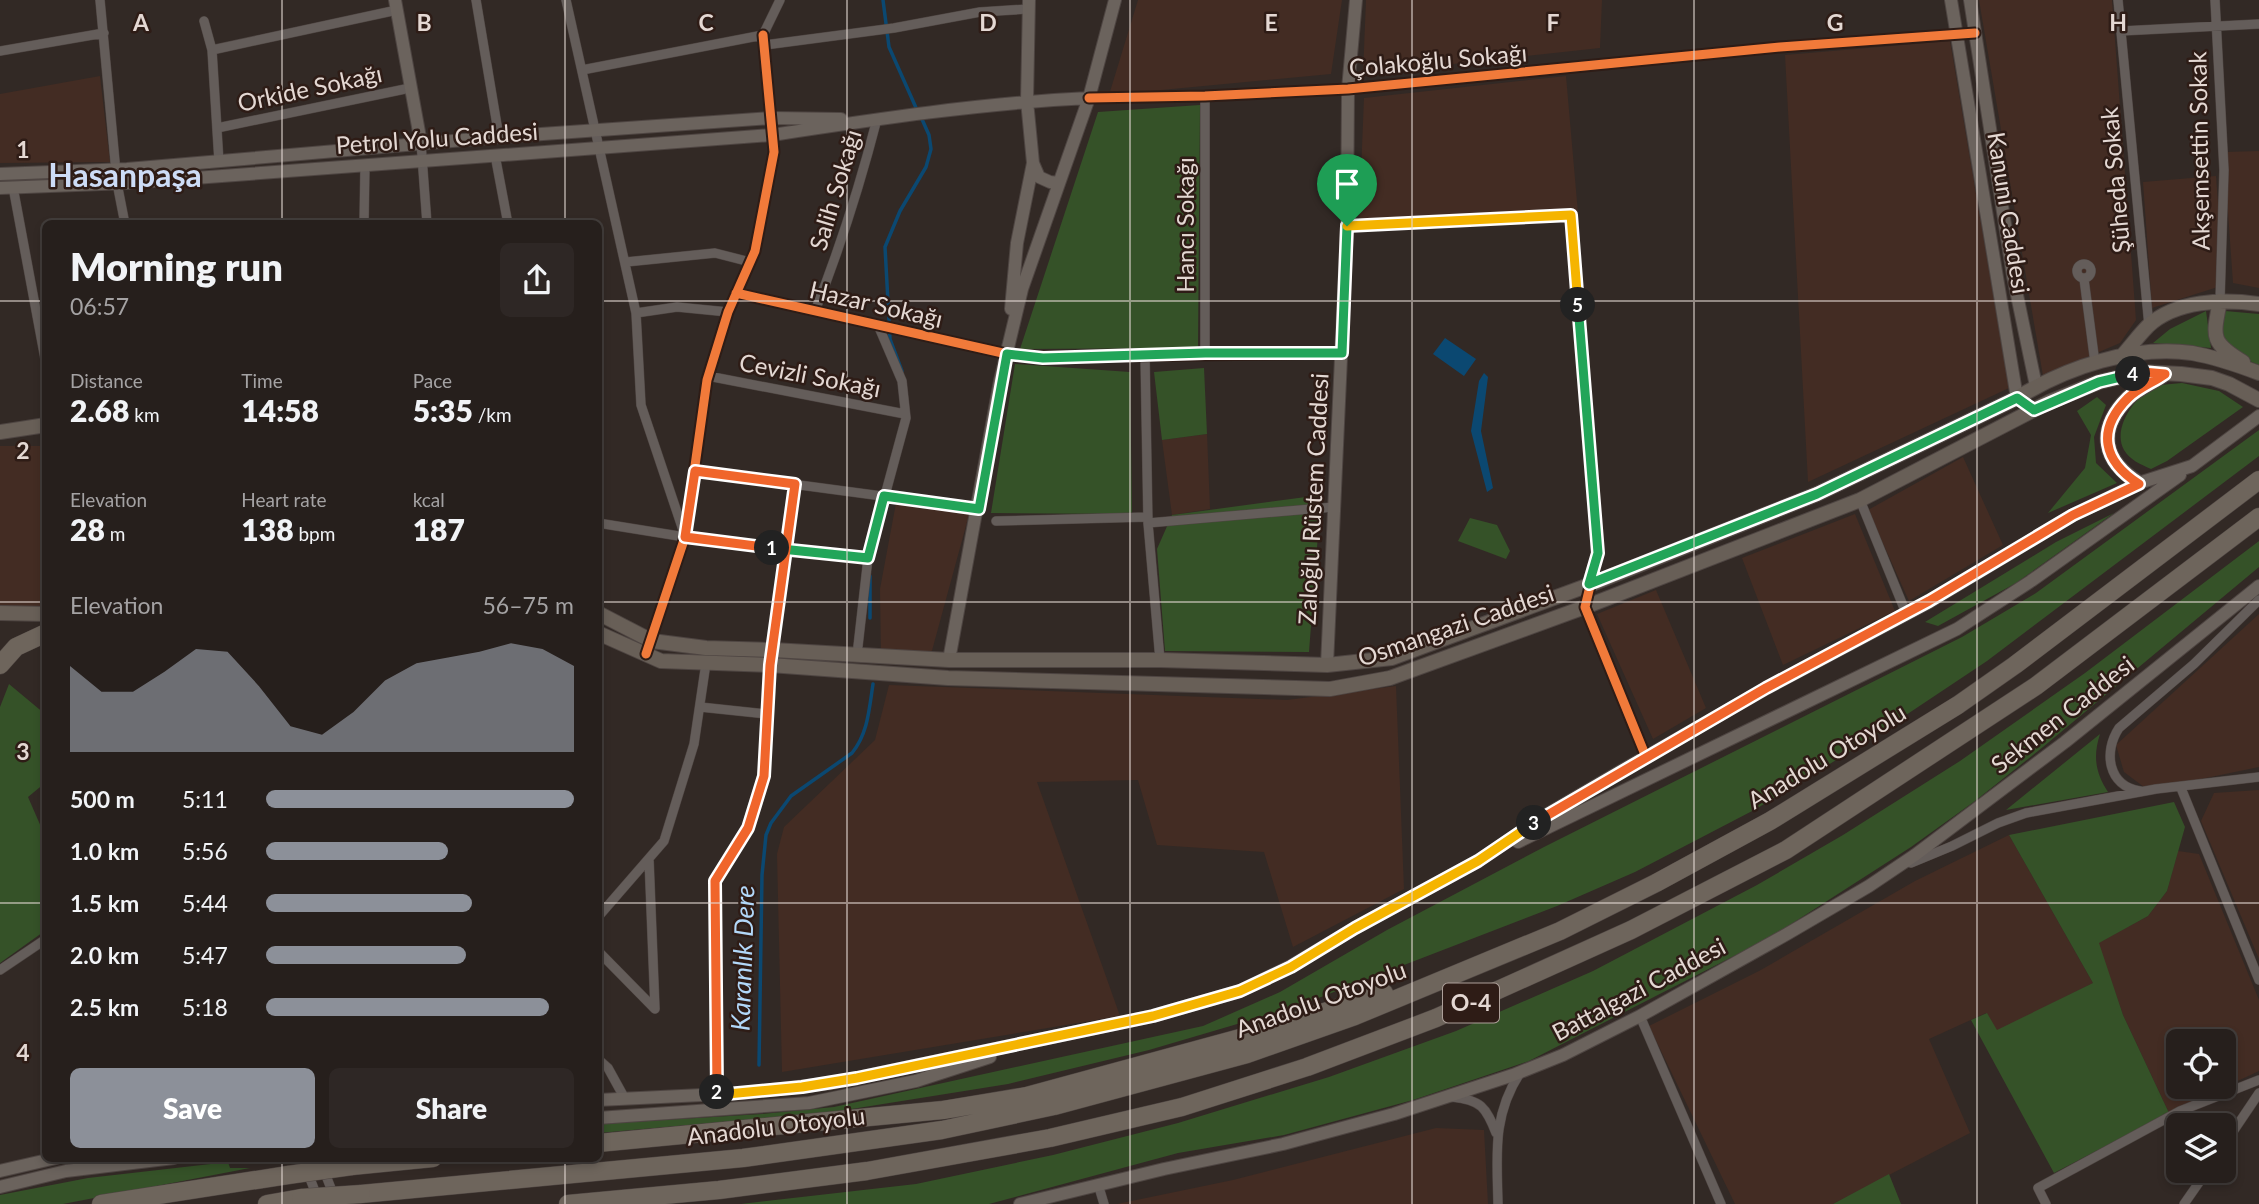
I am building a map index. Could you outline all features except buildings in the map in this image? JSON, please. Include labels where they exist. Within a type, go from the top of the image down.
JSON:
[{"type":"highway","name":"Anadolu Otoyolu","points":[[267,1204],[743,1158],[942,1130],[1054,1106],[1247,1054],[1355,1016],[1560,931],[1770,821],[1909,737],[2015,665],[2259,480]]},
{"type":"highway","name":"O-4","points":[[568,1204],[719,1190],[867,1171],[1050,1138],[1182,1107],[1307,1067],[1436,1018],[1631,930],[1786,850],[2036,686],[2259,517]]},
{"type":"highway","points":[[0,665],[16,647],[42,634]]},
{"type":"highway","points":[[602,1143],[930,1112],[1027,1096],[1255,1034],[1504,955]]},
{"type":"highway","points":[[101,1204],[392,1162]]},
{"type":"main road","points":[[948,678],[949,660],[1007,354],[1023,289],[1089,98],[1115,0]]},
{"type":"main road","name":"Zaloğlu Rüstem Caddesi","points":[[1327,665],[1347,226],[1348,89],[1356,0]]},
{"type":"main road","name":"Kanuni Caddesi","points":[[1951,0],[2017,398]]},
{"type":"main road","name":"Kanuni Caddesi","points":[[1970,0],[2013,276],[2036,386]]},
{"type":"main road","points":[[1007,354],[1017,243],[1033,163],[1027,101],[1029,4]]},
{"type":"main road","points":[[396,5],[421,143]]},
{"type":"main road","points":[[1957,34],[1975,33]]},
{"type":"main road","name":"Petrol Yolu Caddesi","points":[[7,187],[117,183],[772,135],[1007,103],[1089,98]]},
{"type":"main road","points":[[1007,103],[1030,118]]},
{"type":"main road","name":"Petrol Yolu Caddesi","points":[[0,174],[219,162],[421,143],[771,118],[877,119]]},
{"type":"main road","points":[[1033,163],[1039,177],[1050,183],[1059,183]]},
{"type":"main road","points":[[2122,356],[2149,326],[2171,311],[2220,301],[2259,304]]},
{"type":"main road","points":[[2220,301],[2215,334],[2221,349],[2259,372]]},
{"type":"main road","name":"Osmangazi Caddesi","points":[[706,655],[773,650],[949,660],[1160,660],[1327,665],[1392,659],[1817,494],[2017,398],[2036,386],[2095,363],[2122,356],[2162,351],[2193,353],[2259,372]]},
{"type":"main road","name":"Osmangazi Caddesi","points":[[706,655],[770,665],[948,678],[1330,689],[1390,678],[1585,607],[1860,500],[2034,410],[2099,382],[2143,372],[2181,374],[2212,378],[2244,390],[2259,400]]},
{"type":"main road","points":[[2139,484],[2124,474],[2112,461],[2108,438],[2112,423],[2128,398],[2165,374]]},
{"type":"main road","points":[[2034,410],[2036,386]]},
{"type":"main road","points":[[2017,398],[2034,410]]},
{"type":"main road","points":[[602,1100],[717,1095],[832,1083],[1184,1009],[1240,991],[1291,967],[1355,928],[1478,861],[1958,629],[2032,581],[2259,416]]},
{"type":"main road","points":[[0,432],[42,426]]},
{"type":"main road","points":[[1478,861],[1546,815],[1766,688],[1906,613],[2073,515],[2139,484],[2192,467]]},
{"type":"main road","name":"Sekmen Caddesi","points":[[1889,872],[2065,742],[2259,586]]},
{"type":"main road","points":[[0,613],[42,614]]},
{"type":"main road","points":[[602,615],[649,647]]},
{"type":"main road","points":[[602,634],[649,647],[706,655]]},
{"type":"main road","points":[[770,665],[773,650]]},
{"type":"main road","name":"Battalgazi Caddesi","points":[[1020,1204],[1098,1184],[1283,1144],[1394,1114],[1520,1073],[1563,1055],[1640,1016],[1787,934],[1889,872]]},
{"type":"main road","points":[[602,1118],[809,1102],[916,1081],[1050,1037]]},
{"type":"main road","points":[[0,1171],[42,1161]]},
{"type":"main road","points":[[0,1187],[66,1171],[141,1162]]},
{"type":"street","points":[[100,0],[117,183],[124,220]]},
{"type":"street","points":[[476,0],[499,137]]},
{"type":"street","points":[[566,0],[636,313],[640,405],[685,537]]},
{"type":"street","points":[[649,647],[685,537],[708,376],[728,312],[755,251],[774,152],[764,40],[780,0]]},
{"type":"street","points":[[978,0],[980,12]]},
{"type":"street","name":"Şüheda Sokak","points":[[2118,0],[2149,326]]},
{"type":"street","name":"Akşemsettin Sokak","points":[[2216,0],[2224,170],[2220,301]]},
{"type":"street","points":[[582,70],[764,40],[881,30],[1029,4]]},
{"type":"street","points":[[212,50],[396,5]]},
{"type":"street","points":[[204,22],[212,50],[219,162]]},
{"type":"street","points":[[2121,31],[2259,24]]},
{"type":"street","points":[[0,51],[104,33]]},
{"type":"street","name":"Çolakoğlu Sokağı","points":[[1089,98],[1348,89],[1780,47],[1957,34]]},
{"type":"street","name":"Orkide Sokağı","points":[[217,128],[410,88]]},
{"type":"street","name":"Hancı Sokağı","points":[[1205,96],[1205,353]]},
{"type":"street","name":"Salih Sokağı","points":[[815,311],[839,251],[877,119]]},
{"type":"street","points":[[421,143],[428,220]]},
{"type":"street","points":[[495,155],[507,220]]},
{"type":"street","points":[[364,220],[365,165]]},
{"type":"street","points":[[7,187],[42,346]]},
{"type":"street","points":[[1347,226],[1571,215],[1598,553],[1585,607],[1646,757]]},
{"type":"street","points":[[626,262],[715,253],[750,262]]},
{"type":"street","points":[[2084,279],[2095,363]]},
{"type":"street","name":"Hazar Sokağı","points":[[736,293],[1007,354],[1043,358],[1205,353],[1342,353]]},
{"type":"street","points":[[636,313],[677,307],[728,312]]},
{"type":"street","points":[[856,655],[868,558],[905,414],[902,381],[880,325]]},
{"type":"street","points":[[1145,355],[1148,520],[1160,660]]},
{"type":"street","name":"Cevizli Sokağı","points":[[708,376],[905,414]]},
{"type":"street","points":[[695,471],[979,509]]},
{"type":"street","points":[[773,650],[795,484]]},
{"type":"street","points":[[1860,500],[1906,613]]},
{"type":"street","points":[[996,521],[1148,520],[1334,508]]},
{"type":"street","points":[[602,524],[685,537],[868,558]]},
{"type":"street","points":[[2156,789],[2137,792],[2124,785],[2109,764],[2111,739],[2119,728],[2194,664],[2259,600]]},
{"type":"street","points":[[602,912],[664,841],[694,744],[706,655]]},
{"type":"street","points":[[717,1095],[715,881],[748,828],[764,776],[770,665]]},
{"type":"street","points":[[700,707],[767,714]]},
{"type":"street","name":"Battalgazi Caddesi","points":[[1889,872],[1952,846],[2011,817],[2156,789],[2259,777]]},
{"type":"street","points":[[2181,788],[2259,980]]},
{"type":"street","points":[[602,955],[656,1009],[649,859]]},
{"type":"street","points":[[0,970],[42,943]]},
{"type":"street","points":[[1640,1016],[1721,1204]]},
{"type":"street","points":[[602,1063],[608,1068],[624,1097]]},
{"type":"street","points":[[1498,1204],[1497,1135],[1507,1097],[1520,1073]]},
{"type":"street","points":[[2046,1204],[2038,1188],[2180,1111],[2259,1080]]},
{"type":"street","points":[[2236,1127],[2259,1093]]},
{"type":"street","points":[[1448,1097],[1465,1098],[1484,1108],[1497,1135]]},
{"type":"street","points":[[304,1162],[320,1204]]},
{"type":"street","points":[[321,1162],[337,1204]]},
{"type":"street","points":[[2184,1204],[2199,1183]]},
{"type":"street","points":[[1098,1184],[1104,1204]]},
{"type":"shaded area","points":[[1138,0],[1342,0],[1331,74],[1109,95]]},
{"type":"shaded area","points":[[1366,0],[1602,0],[1600,48],[1363,74]]},
{"type":"shaded area","points":[[1979,0],[2112,0],[2136,320],[2120,343],[2043,376]]},
{"type":"shaded area","points":[[1950,41],[2009,388],[1808,482],[1785,55]]},
{"type":"shaded area","points":[[100,76],[110,162],[0,163],[0,94]]},
{"type":"shaded area","points":[[1566,76],[1578,213],[1359,223],[1364,98]]},
{"type":"shaded area","points":[[2259,151],[2259,288],[2233,283],[2225,170],[2226,152]]},
{"type":"shaded area","points":[[2216,176],[2224,285],[2152,308],[2143,182]]},
{"type":"shaded area","points":[[1207,434],[1210,509],[1172,515],[1162,440]]},
{"type":"shaded area","points":[[0,446],[42,446],[42,611],[0,610]]},
{"type":"shaded area","points":[[1963,457],[2003,545],[1909,601],[1868,510]]},
{"type":"shaded area","points":[[896,503],[970,511],[930,658],[881,654],[880,589]]},
{"type":"shaded area","points":[[1855,514],[1895,611],[1783,665],[1742,558]]},
{"type":"shaded area","points":[[1656,590],[1706,708],[1653,739],[1597,614]]},
{"type":"shaded area","points":[[2259,614],[2259,767],[2148,790],[2124,772],[2116,745]]},
{"type":"shaded area","points":[[889,685],[1287,700],[1396,686],[1404,889],[1293,947],[1264,852],[1157,845],[1138,780],[1037,782],[1120,1016],[782,1072],[777,854],[784,827],[875,740]]},
{"type":"shaded area","points":[[2259,790],[2259,959],[2201,821],[2214,793]]},
{"type":"shaded area","points":[[2009,835],[2093,983],[1997,1031],[1986,1013],[1929,1039],[1970,1133],[1833,1204],[1735,1204],[1649,1026],[1759,971],[1915,881]]},
{"type":"shaded area","points":[[2178,851],[2199,854],[2259,1000],[2259,1071],[2236,1082],[2236,1029],[2166,1029],[2166,1099],[2199,1099],[2169,1113],[2123,1015],[2098,943],[2148,916],[2167,891]]},
{"type":"shaded area","points":[[1436,1128],[1484,1130],[1488,1204],[1117,1204],[1233,1180]]},
{"type":"green space","points":[[1200,105],[1198,348],[1020,349],[1098,112]]},
{"type":"green space","points":[[2206,311],[2211,348],[2153,343],[2170,329]]},
{"type":"green space","points":[[2225,311],[2259,314],[2259,365],[2230,353],[2220,335]]},
{"type":"green space","points":[[1015,364],[1130,372],[1132,514],[991,513]]},
{"type":"green space","points":[[1204,368],[1207,434],[1162,440],[1154,372]]},
{"type":"green space","points":[[2182,383],[2219,391],[2243,407],[2167,461],[2151,469],[2132,459],[2124,450],[2121,431],[2124,421],[2143,394],[2160,385]]},
{"type":"green space","points":[[2097,397],[2106,405],[2094,437],[2096,463],[2117,483],[2048,513],[2085,468],[2091,435],[2077,411]]},
{"type":"green space","points":[[2259,430],[2259,456],[1987,661],[1864,743],[1756,809],[1635,872],[1557,906],[1295,1007],[1149,1050],[1008,1084],[833,1112],[602,1133],[602,1124],[834,1107],[1203,1026],[1280,992],[1387,930],[1544,847],[1962,637],[2036,593]]},
{"type":"green space","points":[[1321,495],[1309,652],[1165,651],[1157,549],[1172,515]]},
{"type":"green space","points":[[2114,513],[2016,583],[1938,626],[1925,622],[2056,542]]},
{"type":"green space","points":[[1470,518],[1497,525],[1510,551],[1506,559],[1458,541]]},
{"type":"green space","points":[[2259,541],[2259,567],[2043,747],[1911,847],[1771,937],[1529,1061],[1413,1100],[1284,1135],[1178,1153],[989,1204],[741,1204],[916,1184],[1053,1155],[1178,1123],[1329,1077],[1456,1031],[1593,971],[1757,885],[1843,835],[1960,761],[2085,673]]},
{"type":"green space","points":[[9,684],[42,712],[42,785],[28,797],[42,829],[42,933],[0,963],[0,707]]},
{"type":"green space","points":[[2100,734],[2096,750],[2097,764],[2100,778],[2108,792],[2006,810]]},
{"type":"green space","points":[[2174,802],[2185,827],[2167,891],[2148,916],[2099,943],[2123,1015],[2169,1113],[2054,1173],[1971,1020],[1987,1013],[1997,1030],[2093,983],[2009,835]]},
{"type":"green space","points":[[228,1162],[230,1168],[250,1168],[63,1204],[0,1204],[0,1195],[88,1178]]},
{"type":"green space","points":[[1889,1174],[1901,1204],[1833,1204]]},
{"type":"water","points":[[1445,338],[1476,359],[1464,376],[1433,354]]},
{"type":"water","points":[[1484,373],[1488,377],[1481,431],[1493,488],[1487,492],[1471,431],[1479,381]]},
{"type":"waterway","name":"Karanlık Dere","points":[[883,0],[889,47],[917,110]]},
{"type":"waterway","name":"Karanlık Dere","points":[[902,371],[890,339],[885,247],[900,211],[926,167],[931,149],[929,135],[921,117]]},
{"type":"waterway","name":"Karanlık Dere","points":[[870,576],[870,618]]},
{"type":"waterway","name":"Karanlık Dere","points":[[759,1065],[762,875],[766,835],[771,823],[791,796],[852,753],[865,729],[873,684]]},
{"type":"cycle path","points":[[1089,98],[1348,89],[1780,47],[1975,33]]},
{"type":"cycle path","points":[[646,654],[685,537],[707,380],[728,312],[755,251],[774,152],[763,35]]},
{"type":"cycle path","points":[[1347,226],[1571,215],[1598,553],[1585,607],[1646,757]]},
{"type":"cycle path","points":[[736,293],[1007,354],[1043,357],[1342,353]]},
{"type":"district","name":"Hasanpaşa","points":[[125,176]]},
{"type":"route","points":[[1347,226],[1342,353],[1205,353],[1043,358],[1007,354],[979,509],[884,496],[868,558],[786,550],[685,537],[695,471],[795,484],[786,550],[773,650],[770,665],[764,776],[748,828],[715,881],[717,1095],[832,1083],[1104,1027],[1184,1009],[1266,980],[1478,861],[1546,815],[1766,688],[1929,601],[2073,515],[2139,484],[2118,469],[2112,461],[2108,438],[2112,423],[2128,398],[2165,374],[2143,372],[2117,377],[2034,410],[2017,398],[1817,494],[1589,584],[1598,553],[1571,215],[1347,226]]}]
